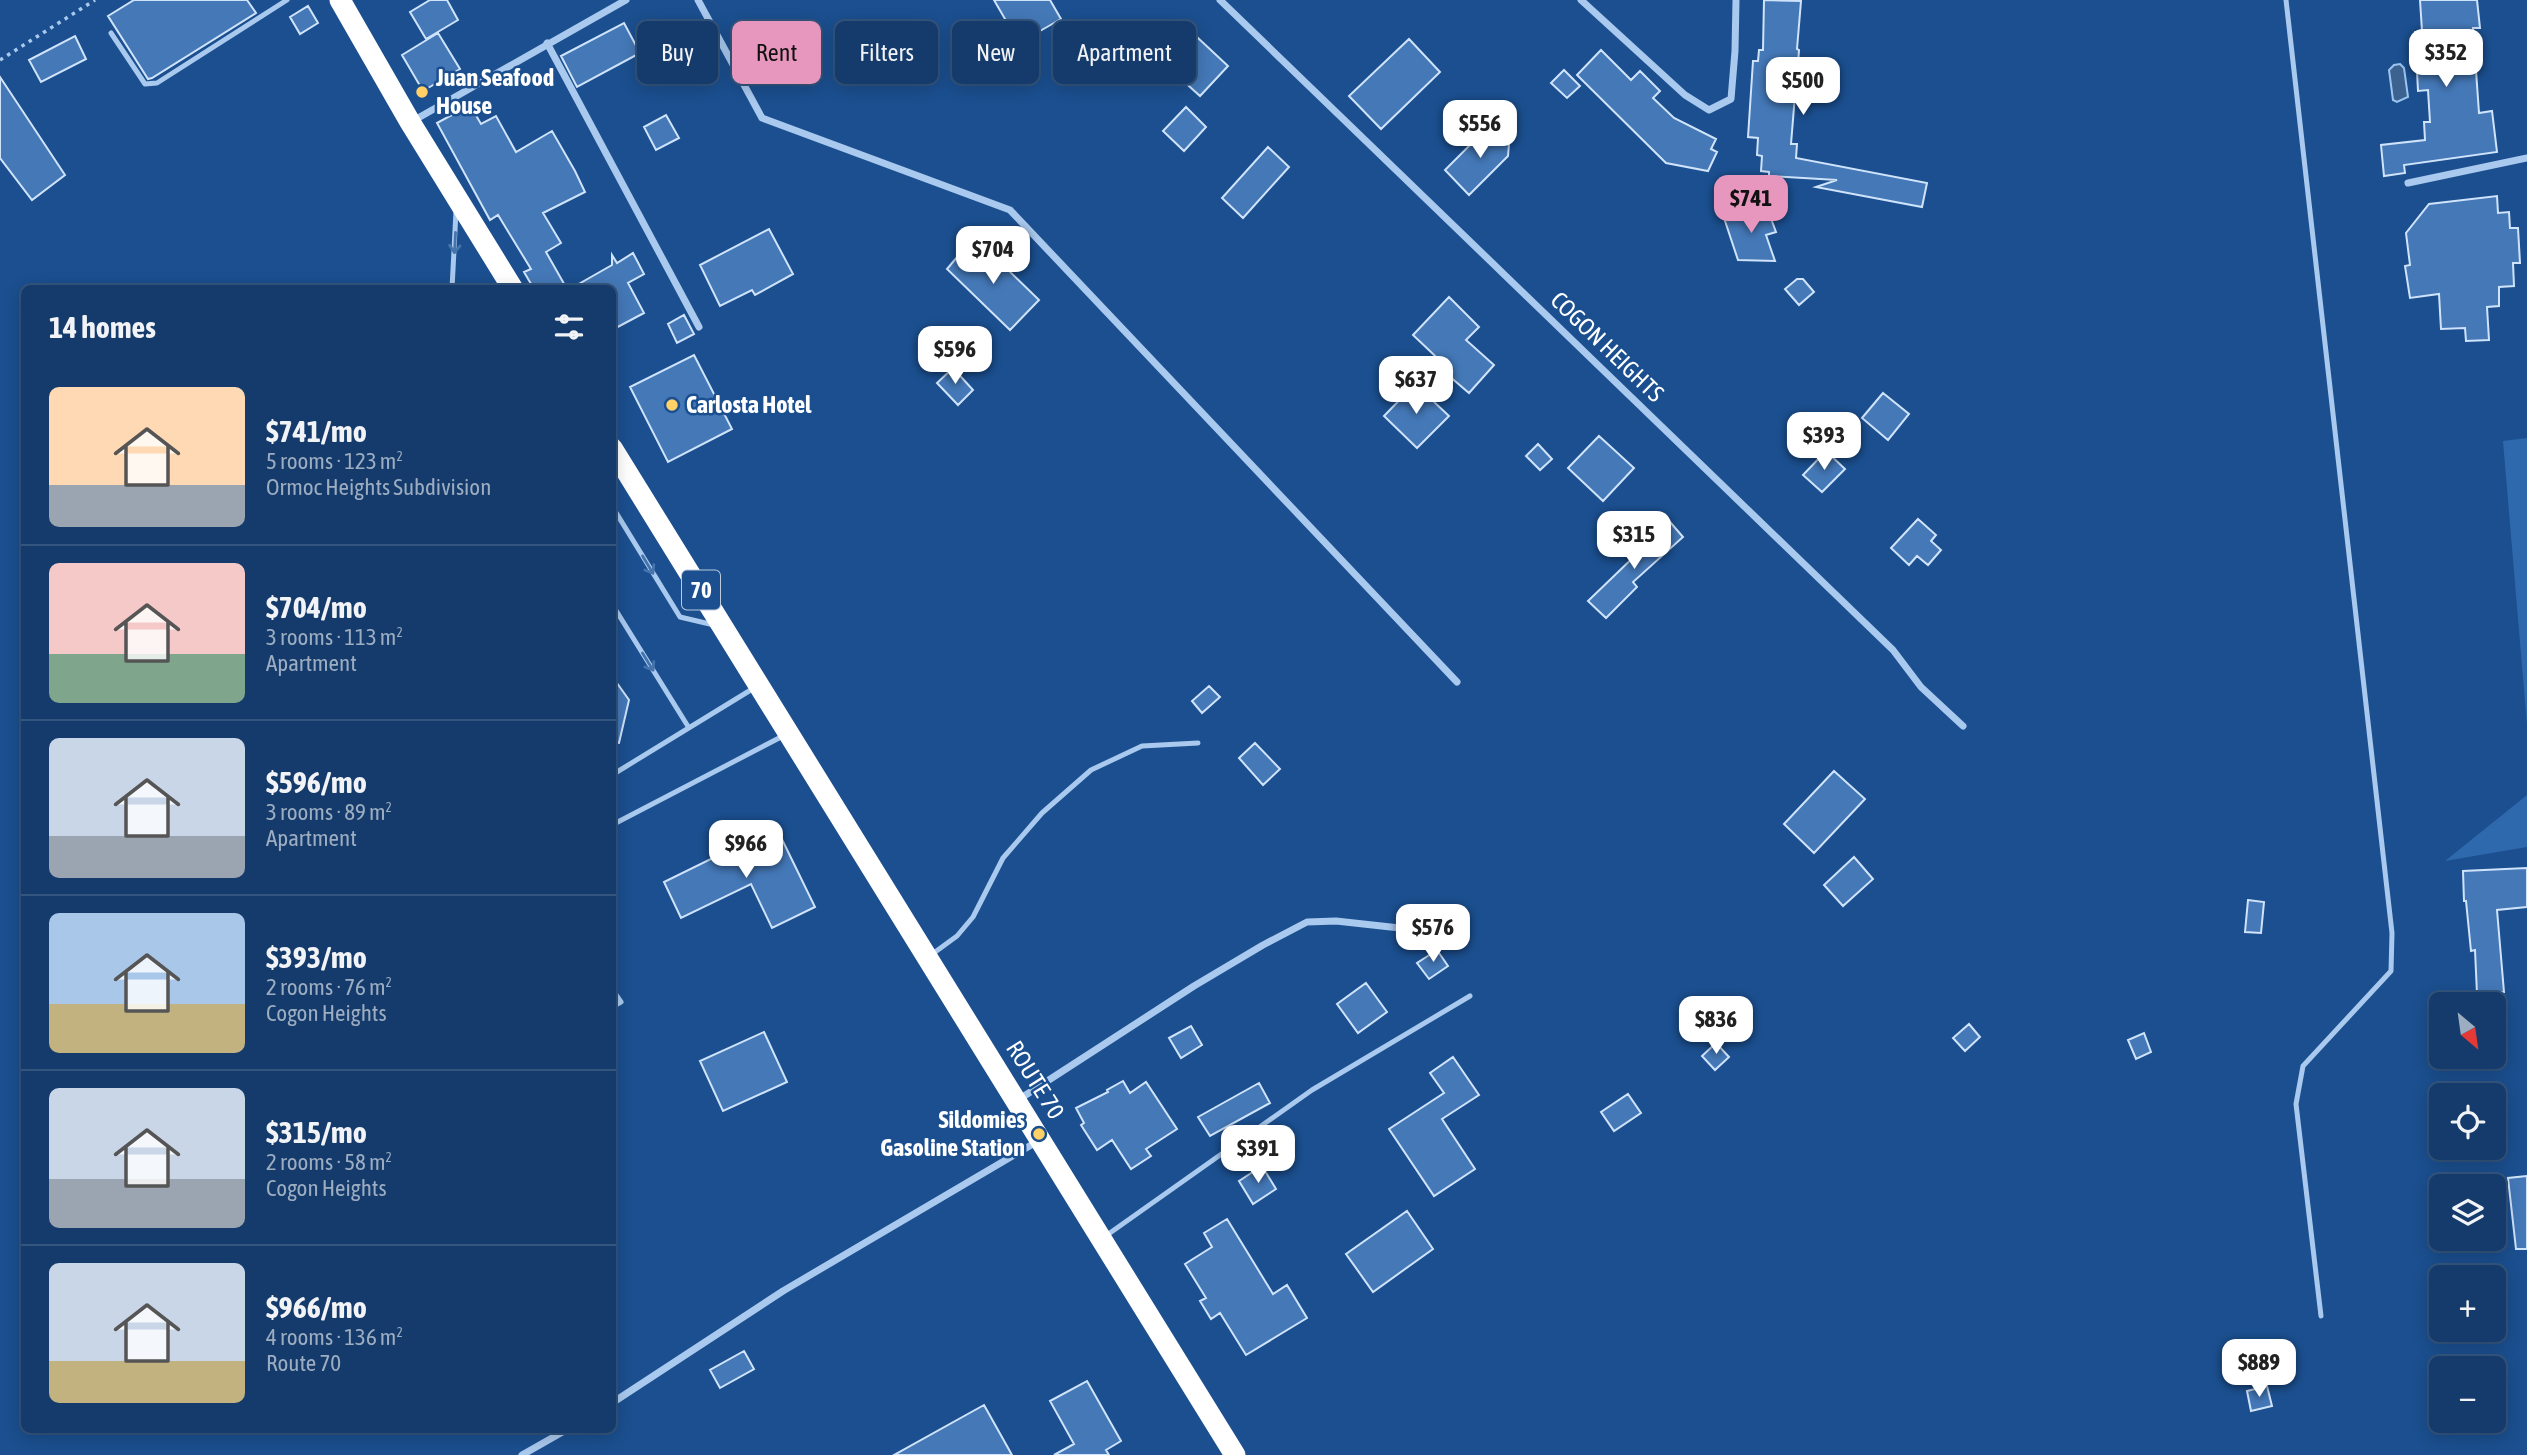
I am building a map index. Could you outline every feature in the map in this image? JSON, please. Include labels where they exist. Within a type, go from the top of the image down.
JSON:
[{"type":"highway","points":[[340,0],[410,122],[511,285]]},
{"type":"highway","name":"70","points":[[616,454],[789,733]]},
{"type":"highway","name":"ROUTE 70","points":[[789,733],[1235,1455]]},
{"type":"street","points":[[410,122],[626,0]]},
{"type":"street","points":[[698,0],[762,118],[1010,210],[1457,682]]},
{"type":"street","name":"COGON HEIGHTS","points":[[1220,0],[1893,650],[1921,687],[1963,726]]},
{"type":"street","points":[[1581,0],[1685,96],[1709,110],[1731,99],[1736,0]]},
{"type":"street","points":[[547,43],[699,327]]},
{"type":"street","points":[[2408,183],[2527,158]]},
{"type":"street","points":[[1017,1100],[1194,986],[1307,922],[1336,921],[1418,930]]},
{"type":"street","points":[[616,1400],[783,1291],[1041,1139]]},
{"type":"street","points":[[522,1455],[561,1433]]},
{"type":"lane","points":[[111,33],[145,84],[157,83],[288,0]]},
{"type":"lane","points":[[2286,0],[2392,933],[2391,971],[2303,1066],[2296,1104],[2321,1316]]},
{"type":"lane","points":[[452,285],[457,198]]},
{"type":"lane","points":[[616,513],[680,617],[723,627]]},
{"type":"lane","points":[[616,610],[689,728]]},
{"type":"lane","points":[[616,773],[760,685]]},
{"type":"lane","points":[[616,823],[789,733]]},
{"type":"lane","points":[[928,957],[957,936],[974,917],[1003,858],[1042,813],[1091,770],[1142,746],[1198,744]]},
{"type":"lane","points":[[1101,1239],[1311,1090],[1470,996]]},
{"type":"path","points":[[0,60],[95,0]]},
{"type":"shaded area","points":[[2400,64],[2404,68],[2408,97],[2397,102],[2393,100],[2389,70]]},
{"type":"shaded area","points":[[2527,438],[2527,725],[2503,441]]},
{"type":"shaded area","points":[[2527,795],[2527,847],[2445,861]]},
{"type":"building","points":[[134,0],[247,0],[256,13],[148,79],[108,16]]},
{"type":"building","points":[[430,0],[447,0],[458,20],[426,39],[410,12]]},
{"type":"building","points":[[994,0],[1050,0],[1061,19],[1053,21],[1039,32],[1039,21],[1006,21]]},
{"type":"building","points":[[1764,0],[1801,1],[1797,49],[1799,95],[1795,95],[1791,144],[1797,144],[1796,158],[1927,183],[1922,207],[1816,187],[1837,180],[1769,176],[1769,172],[1761,171],[1762,156],[1757,155],[1758,138],[1748,137],[1753,61],[1758,61],[1759,50],[1763,50]]},
{"type":"building","points":[[2420,0],[2477,0],[2480,28],[2473,28],[2479,113],[2492,111],[2497,152],[2404,165],[2405,173],[2384,176],[2381,145],[2425,140],[2424,122],[2430,122],[2428,90],[2418,91],[2415,32],[2422,31]]},
{"type":"building","points":[[308,6],[318,23],[300,34],[290,17]]},
{"type":"building","points":[[624,23],[637,47],[637,55],[577,87],[561,56]]},
{"type":"building","points":[[438,33],[460,69],[423,91],[402,55]]},
{"type":"building","points":[[75,36],[86,59],[41,82],[29,60]]},
{"type":"building","points":[[1198,38],[1228,66],[1200,96],[1187,84],[1196,84]]},
{"type":"building","points":[[1409,39],[1440,72],[1381,129],[1349,96]]},
{"type":"building","points":[[1601,50],[1631,80],[1640,71],[1660,91],[1653,98],[1674,118],[1716,139],[1711,149],[1717,152],[1708,171],[1666,163],[1577,75]]},
{"type":"building","points":[[1564,70],[1580,86],[1567,98],[1551,83]]},
{"type":"building","points":[[0,77],[65,175],[32,200],[0,158]]},
{"type":"building","points":[[470,105],[481,124],[496,116],[516,152],[552,131],[585,192],[543,213],[561,243],[546,252],[565,285],[532,285],[524,272],[531,269],[498,215],[490,220],[437,123]]},
{"type":"building","points":[[1186,107],[1206,127],[1184,151],[1163,131]]},
{"type":"building","points":[[666,115],[679,138],[656,150],[644,127]]},
{"type":"building","points":[[1485,130],[1510,132],[1508,156],[1469,195],[1445,170]]},
{"type":"building","points":[[1268,147],[1289,167],[1243,218],[1222,198]]},
{"type":"building","points":[[2497,196],[2498,213],[2509,212],[2510,228],[2518,228],[2520,263],[2513,263],[2514,286],[2499,287],[2499,306],[2487,307],[2489,340],[2466,341],[2465,328],[2441,329],[2439,294],[2410,298],[2405,266],[2410,265],[2406,233],[2429,204]]},
{"type":"building","points":[[1757,207],[1760,219],[1770,216],[1776,232],[1766,235],[1775,261],[1738,260],[1724,218]]},
{"type":"building","points":[[769,229],[793,274],[755,295],[752,290],[720,306],[700,265]]},
{"type":"building","points":[[969,243],[1001,271],[1005,267],[1039,300],[1010,330],[947,269]]},
{"type":"building","points":[[633,253],[644,274],[628,283],[644,313],[616,328],[616,285],[577,285],[612,265],[612,255],[617,263]]},
{"type":"building","points":[[1797,279],[1803,279],[1814,292],[1799,305],[1785,289]]},
{"type":"building","points":[[1449,297],[1479,327],[1466,340],[1494,365],[1469,393],[1448,375],[1452,372],[1413,335]]},
{"type":"building","points":[[684,315],[694,334],[677,343],[668,324]]},
{"type":"building","points":[[694,355],[732,429],[668,462],[630,387]]},
{"type":"building","points":[[953,368],[973,390],[958,405],[937,383]]},
{"type":"building","points":[[1415,384],[1449,416],[1417,448],[1384,416]]},
{"type":"building","points":[[1883,393],[1909,414],[1888,440],[1862,418]]},
{"type":"building","points":[[1599,436],[1634,468],[1603,501],[1568,468]]},
{"type":"building","points":[[1538,444],[1552,459],[1540,470],[1526,456]]},
{"type":"building","points":[[1826,451],[1845,469],[1822,492],[1803,475]]},
{"type":"building","points":[[1918,519],[1936,535],[1931,541],[1941,550],[1928,565],[1917,556],[1909,565],[1891,548]]},
{"type":"building","points":[[1670,522],[1683,537],[1633,582],[1637,587],[1606,618],[1588,601]]},
{"type":"building","points":[[616,682],[629,700],[619,743],[616,743]]},
{"type":"building","points":[[1209,686],[1220,697],[1202,713],[1192,701]]},
{"type":"building","points":[[1255,743],[1280,769],[1263,785],[1239,758]]},
{"type":"building","points":[[1834,771],[1865,799],[1814,853],[1784,824]]},
{"type":"building","points":[[776,827],[815,907],[772,928],[751,884],[681,918],[664,882]]},
{"type":"building","points":[[1854,857],[1873,879],[1843,906],[1824,885]]},
{"type":"building","points":[[2527,868],[2527,907],[2497,910],[2504,992],[2477,992],[2475,950],[2471,951],[2463,871]]},
{"type":"building","points":[[2248,900],[2264,902],[2261,933],[2245,932]]},
{"type":"building","points":[[1437,950],[1448,966],[1429,979],[1417,963]]},
{"type":"building","points":[[1366,983],[1387,1012],[1358,1033],[1337,1004]]},
{"type":"building","points":[[1969,1024],[1980,1037],[1965,1051],[1953,1038]]},
{"type":"building","points":[[1191,1026],[1202,1045],[1181,1058],[1169,1038]]},
{"type":"building","points":[[764,1032],[787,1082],[723,1111],[700,1061]]},
{"type":"building","points":[[2144,1033],[2151,1052],[2136,1059],[2128,1040]]},
{"type":"building","points":[[1716,1043],[1729,1057],[1715,1070],[1702,1056]]},
{"type":"building","points":[[1453,1057],[1479,1095],[1442,1119],[1475,1169],[1434,1196],[1389,1129],[1444,1093],[1430,1073]]},
{"type":"building","points":[[1123,1081],[1130,1093],[1146,1082],[1177,1129],[1146,1149],[1151,1156],[1131,1169],[1112,1140],[1097,1150],[1081,1125],[1084,1123],[1076,1108]]},
{"type":"building","points":[[1259,1083],[1270,1103],[1210,1136],[1198,1117]]},
{"type":"building","points":[[1628,1094],[1641,1113],[1614,1131],[1601,1112]]},
{"type":"building","points":[[1262,1166],[1276,1189],[1253,1204],[1239,1181]]},
{"type":"building","points":[[2527,1176],[2527,1249],[2516,1249],[2508,1178]]},
{"type":"building","points":[[1407,1211],[1433,1249],[1373,1292],[1346,1254]]},
{"type":"building","points":[[1227,1219],[1273,1294],[1287,1285],[1307,1318],[1246,1355],[1220,1313],[1211,1319],[1200,1301],[1206,1298],[1185,1264],[1212,1247],[1204,1233]]},
{"type":"building","points":[[744,1351],[754,1369],[720,1388],[710,1370]]},
{"type":"building","points":[[1087,1381],[1121,1441],[1106,1450],[1109,1455],[1054,1455],[1074,1444],[1050,1401]]},
{"type":"building","points":[[2267,1386],[2272,1406],[2251,1411],[2247,1391]]},
{"type":"building","points":[[984,1405],[1012,1455],[894,1455]]},
{"type":"place","name":"Juan Seafood House","points":[[422,92]]},
{"type":"place","name":"Carlosta Hotel","points":[[672,405]]},
{"type":"place","name":"Sildomies Gasoline Station","points":[[1039,1134]]}]
